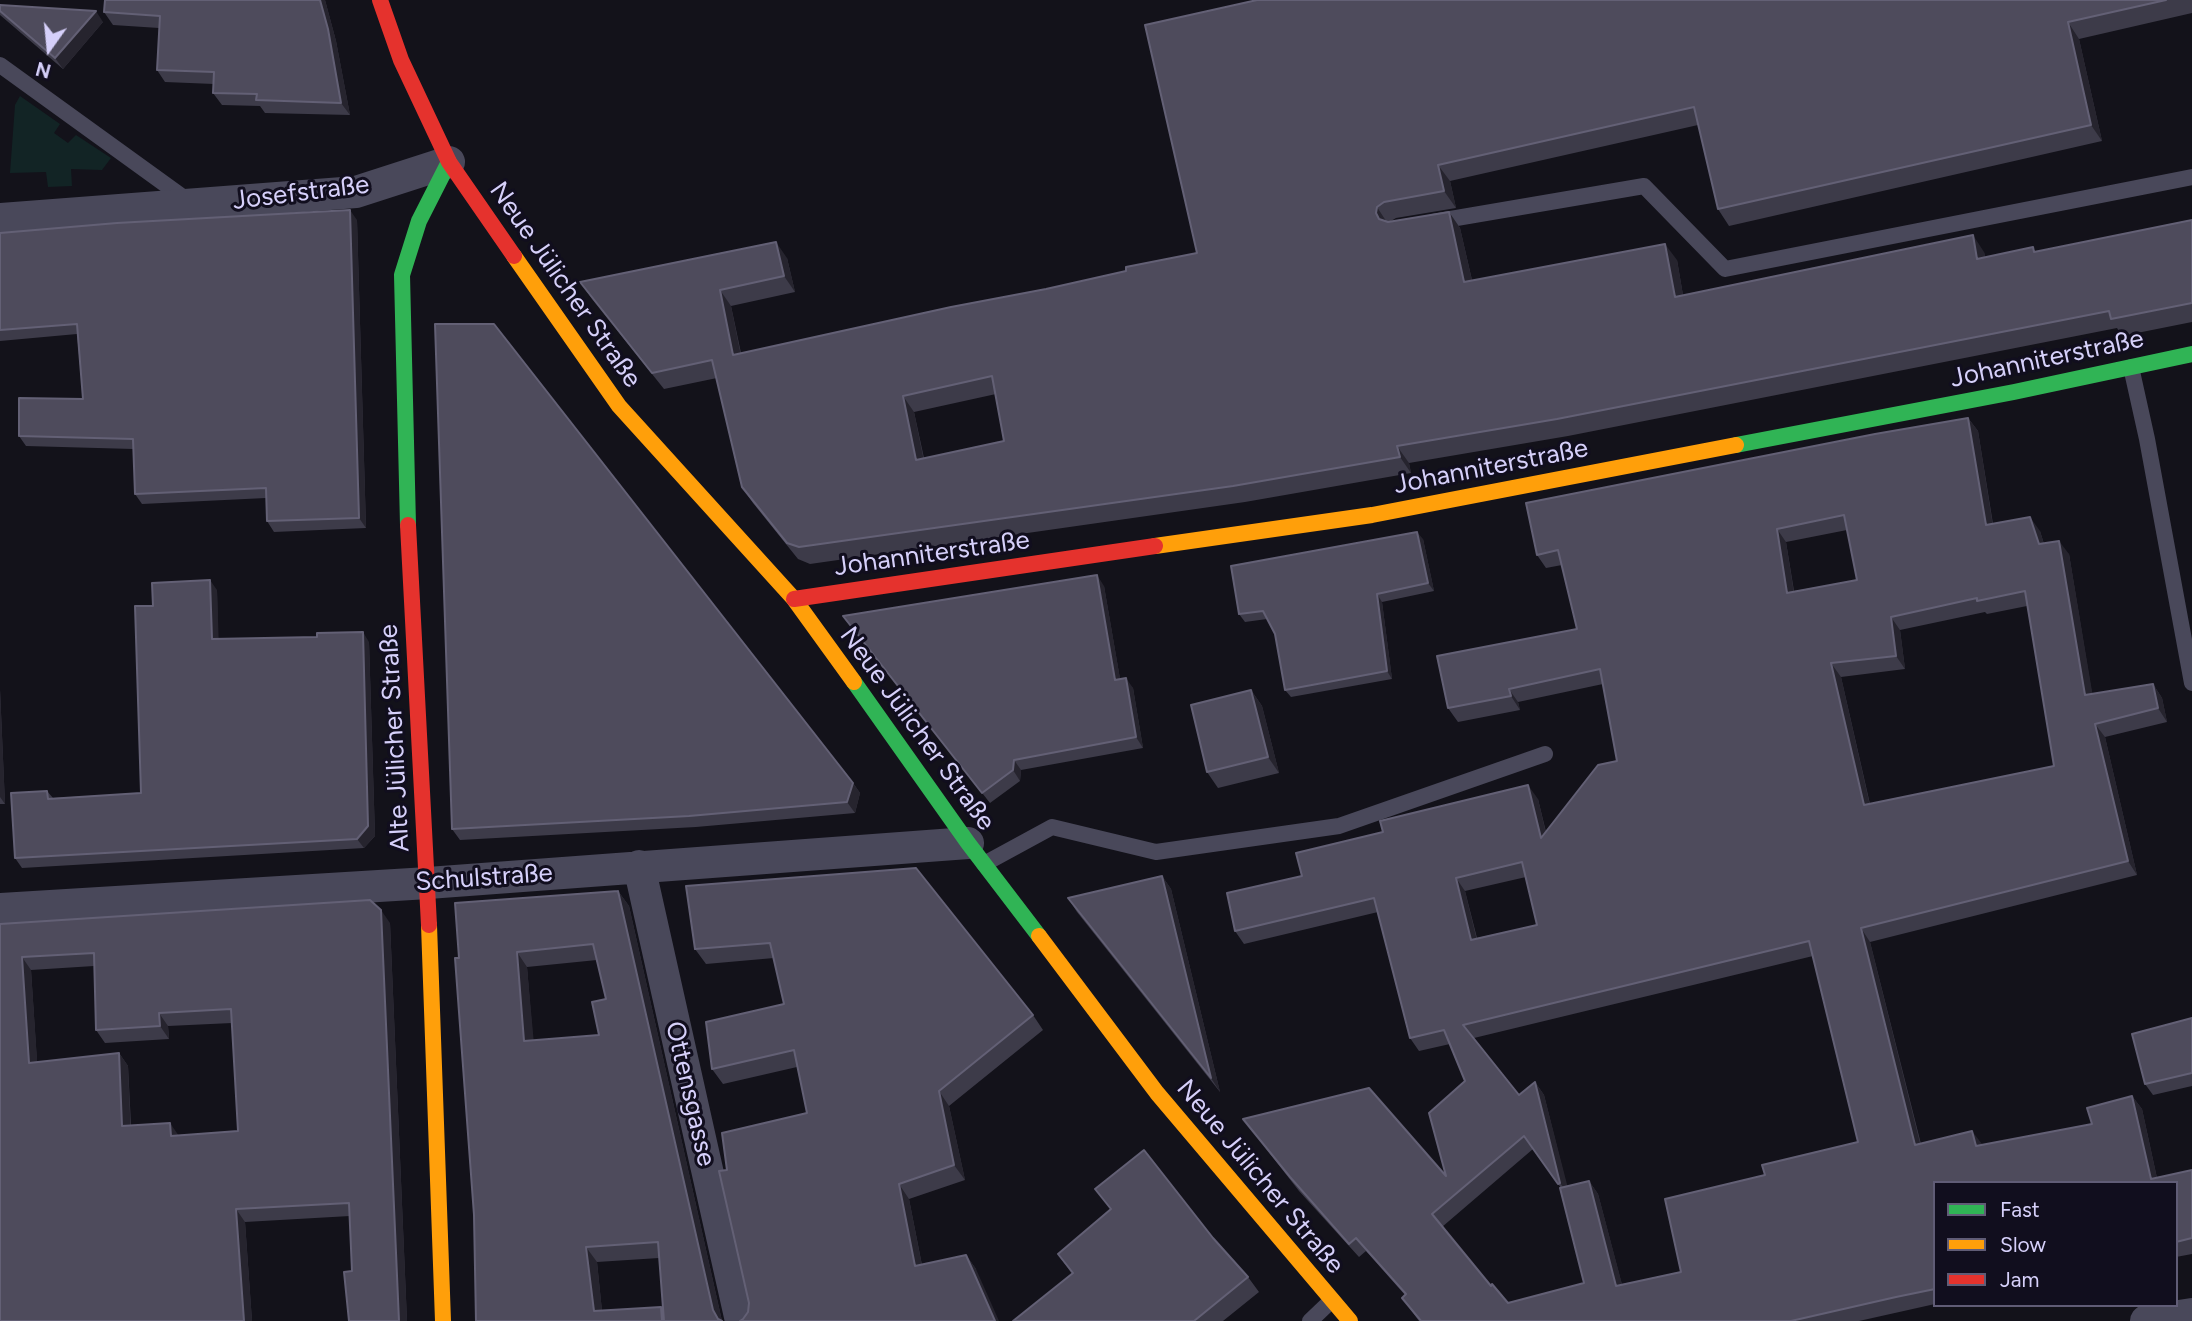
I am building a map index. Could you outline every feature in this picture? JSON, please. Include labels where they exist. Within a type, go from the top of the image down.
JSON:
[{"type":"street","name":"Neue Jülicher Straße","points":[[380,0],[401,60],[449,162],[619,406],[794,599],[976,854],[1157,1093],[1350,1321]]},
{"type":"street","name":"Josefstraße","points":[[0,219],[356,192],[449,162]]},
{"type":"street","name":"Alte Jülicher Straße","points":[[443,1321],[428,883],[409,556],[402,275],[419,221],[449,162]]},
{"type":"street","name":"Johanniterstraße","points":[[794,599],[1372,514],[2014,392],[2192,354]]},
{"type":"street","name":"Schulstraße","points":[[0,909],[428,883],[639,866],[976,854]]},
{"type":"street","name":"Ottensgasse","points":[[639,866],[741,1321]]},
{"type":"street","points":[[2146,1321],[2192,1314]]},
{"type":"lane","points":[[0,65],[193,204]]},
{"type":"lane","points":[[1412,225],[1644,186],[1725,269],[2192,177]]},
{"type":"lane","points":[[2131,367],[2192,683]]},
{"type":"lane","points":[[976,854],[1052,827],[1156,852],[1339,826],[1545,754]]},
{"type":"lane","points":[[1310,1321],[1332,1300]]},
{"type":"shaded area","points":[[20,96],[60,124],[54,133],[68,143],[76,135],[111,158],[102,170],[71,169],[72,186],[48,187],[46,172],[10,173],[15,105]]},
{"type":"building","points":[[105,0],[320,0],[341,103],[256,100],[257,94],[213,93],[214,72],[157,70],[160,16],[104,12]]},
{"type":"building","points":[[1257,0],[2166,0],[2068,22],[2091,125],[1718,209],[1694,107],[1438,165],[1444,191],[1384,202],[1377,207],[1376,213],[1379,219],[1388,222],[1449,212],[1464,282],[1665,244],[1675,297],[1973,235],[1977,259],[2033,247],[2034,252],[2192,220],[2192,303],[2111,319],[2109,311],[1557,419],[1397,446],[1400,457],[1233,486],[799,547],[787,543],[742,487],[712,360],[652,373],[580,282],[776,242],[784,276],[720,290],[733,355],[1046,289],[1126,271],[1126,267],[1197,253],[1145,25]],"holes":[[[992,376],[1004,441],[916,460],[903,396]]]},
{"type":"building","points":[[0,5],[96,11],[55,58],[0,11]]},
{"type":"building","points":[[350,210],[359,518],[267,521],[266,488],[135,494],[133,439],[19,436],[19,398],[83,399],[77,324],[0,330],[0,233],[117,223]]},
{"type":"building","points":[[435,324],[494,324],[853,783],[847,802],[689,816],[452,829]]},
{"type":"building","points":[[1968,418],[1986,525],[2030,517],[2039,544],[2059,541],[2085,695],[2153,684],[2158,708],[2095,724],[2128,861],[1861,928],[1915,1145],[1972,1131],[1976,1146],[2092,1124],[2087,1108],[2132,1096],[2151,1179],[2192,1170],[2192,1238],[2178,1242],[2178,1181],[1933,1181],[1933,1289],[1791,1321],[1421,1321],[1402,1298],[1406,1294],[1356,1238],[1349,1244],[1243,1119],[1369,1088],[1446,1176],[1429,1113],[1465,1081],[1444,1030],[1410,1038],[1374,898],[1235,931],[1227,893],[1302,876],[1296,853],[1383,832],[1380,821],[1528,785],[1541,838],[1598,765],[1617,761],[1600,669],[1509,689],[1511,696],[1448,708],[1437,656],[1577,629],[1558,550],[1537,555],[1526,503]],"holes":[[[1844,515],[1857,580],[1787,593],[1777,529]],[[2025,591],[2054,766],[1864,805],[1831,663],[1896,656],[1891,617],[1977,598],[1977,601]],[[1522,862],[1537,925],[1471,940],[1456,878]],[[1809,941],[1858,1142],[1762,1165],[1765,1175],[1665,1199],[1681,1272],[1616,1286],[1589,1181],[1560,1188],[1584,1283],[1508,1303],[1432,1214],[1524,1136],[1558,1184],[1560,1183],[1535,1082],[1519,1095],[1463,1025]]]},
{"type":"building","points":[[1417,532],[1428,583],[1377,594],[1387,671],[1285,690],[1275,634],[1263,611],[1239,614],[1231,566]]},
{"type":"building","points":[[1097,575],[1115,680],[1126,678],[1136,737],[1014,760],[1013,770],[982,793],[843,616]]},
{"type":"building","points":[[210,580],[212,639],[317,637],[317,633],[363,632],[368,826],[357,839],[15,858],[11,793],[47,791],[48,799],[141,793],[135,606],[153,606],[152,583]]},
{"type":"building","points":[[1251,690],[1268,757],[1207,772],[1191,705]]},
{"type":"building","points":[[916,868],[1033,1015],[939,1091],[954,1165],[899,1184],[915,1266],[966,1255],[995,1321],[740,1321],[748,1312],[749,1303],[719,1171],[727,1170],[722,1133],[807,1113],[794,1050],[712,1069],[706,1022],[784,1004],[770,943],[695,949],[686,886]]},
{"type":"building","points":[[1162,876],[1211,1078],[1068,898]]},
{"type":"building","points":[[618,891],[713,1310],[722,1321],[664,1321],[658,1242],[586,1247],[594,1311],[661,1307],[662,1321],[476,1321],[474,1215],[455,958],[459,958],[455,903]],"holes":[[[593,944],[606,999],[592,1002],[599,1035],[524,1041],[517,952]]]},
{"type":"building","points":[[370,900],[381,910],[399,1321],[349,1321],[344,1272],[352,1271],[349,1203],[236,1209],[244,1321],[0,1321],[0,924]],"holes":[[[94,953],[96,1030],[160,1026],[159,1013],[231,1009],[238,1131],[171,1136],[170,1123],[122,1126],[119,1053],[29,1063],[22,957]]]},
{"type":"building","points":[[2192,1018],[2192,1073],[2145,1084],[2132,1034]]},
{"type":"building","points":[[1144,1150],[1213,1238],[1248,1277],[1194,1321],[1013,1321],[1073,1273],[1058,1254],[1111,1209],[1095,1189]]},
{"type":"traffic: fast","points":[[408,525],[402,275],[419,221],[449,162]]},
{"type":"traffic: fast","points":[[1736,445],[2014,392],[2192,354]]},
{"type":"traffic: fast","points":[[854,682],[968,843],[1039,936]]},
{"type":"traffic: slow","points":[[514,256],[619,406],[794,599],[854,682]]},
{"type":"traffic: slow","points":[[1155,546],[1372,515],[1736,445]]},
{"type":"traffic: slow","points":[[429,925],[443,1321]]},
{"type":"traffic: slow","points":[[1039,936],[1157,1093],[1350,1321]]},
{"type":"traffic: jam","points":[[380,0],[401,60],[449,162],[514,256]]},
{"type":"traffic: jam","points":[[408,525],[429,925]]},
{"type":"traffic: jam","points":[[794,599],[1155,546]]}]
